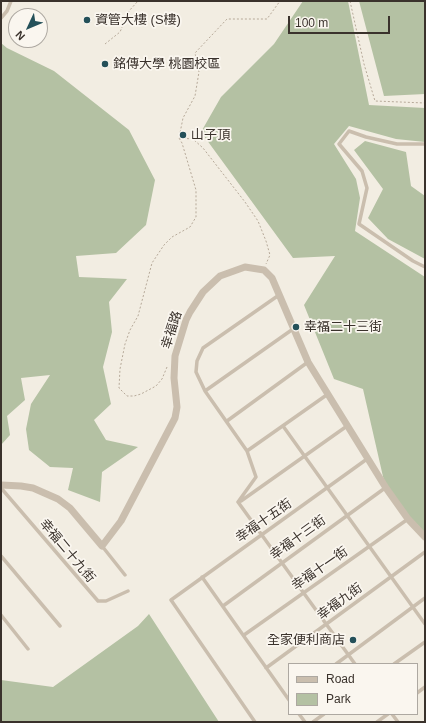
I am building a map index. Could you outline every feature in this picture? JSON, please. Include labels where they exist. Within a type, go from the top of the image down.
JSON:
[{"type":"street","name":"幸福路","points":[[102,546],[122,521],[175,418],[177,407],[174,378],[175,356],[186,320],[196,302],[203,292],[220,276],[245,267],[264,270]]},
{"type":"street","points":[[264,270],[272,278],[308,362],[386,488],[408,519],[425,537]]},
{"type":"street","points":[[1,487],[21,486],[33,488],[58,499],[70,508],[102,546]]},
{"type":"lane","points":[[1,18],[8,11],[11,1]]},
{"type":"lane","points":[[425,144],[398,144],[366,137],[349,131],[339,144],[362,171],[367,188],[359,224],[413,261],[425,267]]},
{"type":"lane","points":[[238,502],[256,477],[248,451],[204,391],[196,372],[197,361],[203,348],[279,295]]},
{"type":"lane","points":[[204,391],[293,329]]},
{"type":"lane","points":[[227,421],[308,362]]},
{"type":"lane","points":[[248,451],[328,394]]},
{"type":"lane","points":[[283,426],[425,624]]},
{"type":"lane","points":[[238,502],[348,426]]},
{"type":"lane","name":"幸福十五街","points":[[255,722],[171,600],[368,458]]},
{"type":"lane","name":"幸福二十九街","points":[[1,487],[98,601],[106,601],[128,591]]},
{"type":"lane","name":"幸福十三街","points":[[223,606],[386,488]]},
{"type":"lane","points":[[238,502],[354,663]]},
{"type":"lane","name":"幸福十一街","points":[[244,636],[408,519]]},
{"type":"lane","points":[[102,546],[126,575]]},
{"type":"lane","name":"幸福九街","points":[[266,668],[425,552]]},
{"type":"lane","points":[[1,556],[60,626]]},
{"type":"lane","points":[[202,577],[288,698]]},
{"type":"lane","points":[[337,663],[425,598]]},
{"type":"lane","points":[[1,616],[28,649]]},
{"type":"lane","points":[[395,663],[425,642]]},
{"type":"lane","points":[[313,722],[323,715]]},
{"type":"lane","points":[[377,722],[387,715]]},
{"type":"path","points":[[105,44],[120,32],[129,11],[138,1]]},
{"type":"path","points":[[175,356],[168,363],[162,379],[156,386],[148,391],[134,396],[127,396],[119,388],[121,363],[130,330],[138,316],[152,263],[172,237],[190,227],[196,217],[196,190],[182,143],[179,138],[183,118],[195,96],[199,72],[195,53],[228,19],[267,19],[280,1]]},
{"type":"path","points":[[350,1],[364,64],[375,100],[425,103]]},
{"type":"path","points":[[179,138],[193,139],[203,148],[245,202],[258,222],[266,240],[270,255],[264,270]]},
{"type":"green space","points":[[303,1],[348,1],[369,105],[425,108],[425,142],[396,139],[349,126],[334,144],[356,179],[360,198],[355,231],[425,277],[425,533],[410,517],[384,481],[363,389],[334,379],[304,305],[335,256],[293,258],[201,132],[221,97],[274,44]]},
{"type":"green space","points":[[359,1],[425,1],[425,94],[384,96]]},
{"type":"green space","points":[[1,43],[7,48],[54,71],[129,130],[155,180],[146,225],[116,253],[76,256],[79,277],[127,279],[109,302],[112,332],[103,367],[111,404],[94,420],[106,440],[138,447],[102,472],[100,502],[68,490],[73,468],[50,467],[29,450],[26,429],[31,404],[50,375],[21,378],[25,400],[7,416],[10,435],[1,445]]},
{"type":"green space","points":[[365,141],[406,152],[411,186],[425,196],[425,259],[388,239],[368,218],[383,189],[354,150]]},
{"type":"green space","points":[[149,614],[219,722],[1,722],[1,680],[53,687],[138,626]]},
{"type":"place","name":"資管大樓 (S樓)","points":[[87,20]]},
{"type":"place","name":"銘傳大學 桃園校區","points":[[105,64]]},
{"type":"place","name":"山子頂","points":[[183,135]]},
{"type":"place","name":"幸福二十三街","points":[[296,327]]},
{"type":"place","name":"全家便利商店","points":[[353,640]]}]
